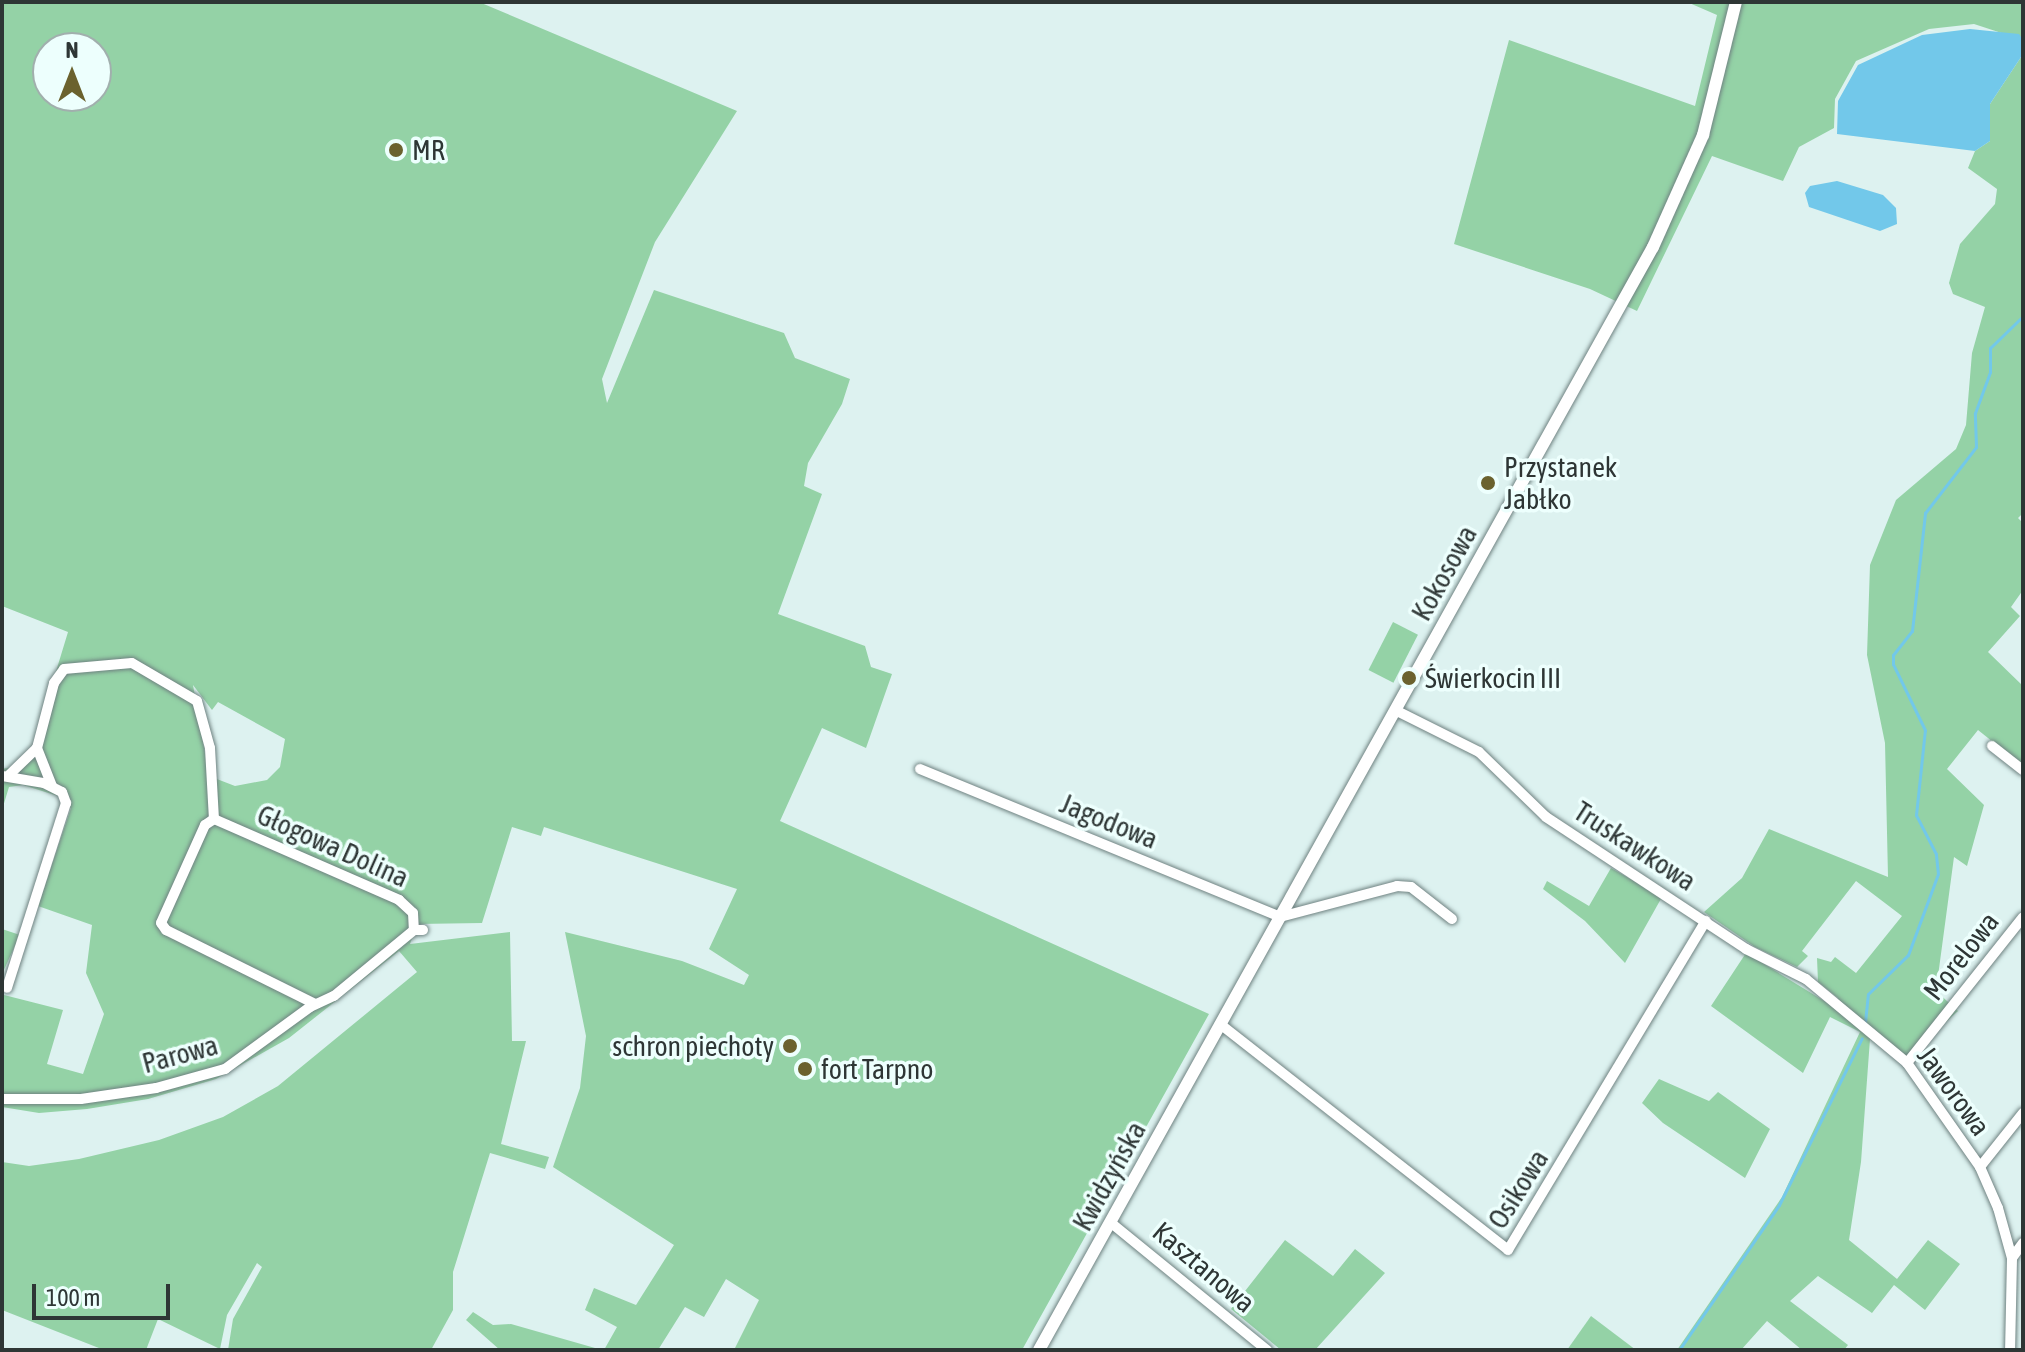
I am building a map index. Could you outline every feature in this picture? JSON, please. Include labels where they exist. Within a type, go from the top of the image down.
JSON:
[{"type":"main road","name":"Kokosowa","points":[[1220,1024],[1677,199],[1721,80],[1736,2]]},
{"type":"main road","name":"Kwidzyńska","points":[[1039,1350],[1220,1024]]},
{"type":"street","name":"Głogowa Dolina","points":[[37,748],[54,683],[64,669],[103,662],[146,668],[197,701],[210,748],[214,819]]},
{"type":"street","name":"Truskawkowa","points":[[1395,710],[1479,752],[1546,817],[1706,921],[1806,979],[1852,1019]]},
{"type":"street","points":[[1992,746],[2023,770]]},
{"type":"street","points":[[6,775],[37,748],[53,788]]},
{"type":"street","name":"Jagodowa","points":[[920,769],[1280,917]]},
{"type":"street","points":[[6,775],[62,792],[66,809],[7,988]]},
{"type":"street","name":"Głogowa Dolina","points":[[214,819],[205,825],[161,923],[166,930],[315,1004]]},
{"type":"street","name":"Głogowa Dolina","points":[[214,819],[399,900],[413,913],[418,930]]},
{"type":"street","points":[[1280,917],[1397,886],[1411,887],[1452,919]]},
{"type":"street","name":"Morelowa","points":[[1907,1063],[2023,917]]},
{"type":"street","name":"Osikowa","points":[[1220,1024],[1508,1250],[1706,921]]},
{"type":"street","name":"Parowa","points":[[2,1099],[81,1099],[201,1077],[246,1059],[315,1004],[334,996],[418,930]]},
{"type":"street","name":"Jaworowa","points":[[1852,1019],[1907,1063],[1980,1167],[2012,1258],[2010,1350]]},
{"type":"street","points":[[1980,1167],[2023,1113]]},
{"type":"street","name":"Kasztanowa","points":[[1110,1222],[1267,1350]]},
{"type":"street","points":[[2012,1258],[2023,1243]]},
{"type":"green space","points":[[2,2],[479,2],[737,111],[655,242],[602,379],[607,403],[654,290],[784,333],[795,358],[850,379],[842,404],[808,463],[804,486],[822,494],[778,614],[865,646],[871,667],[892,674],[866,748],[822,728],[780,821],[1209,1014],[1022,1350],[734,1350],[759,1300],[726,1279],[704,1317],[685,1307],[658,1350],[604,1350],[617,1327],[585,1310],[594,1288],[636,1305],[674,1245],[553,1167],[580,1088],[586,1036],[565,932],[682,961],[744,985],[749,975],[709,949],[737,889],[544,827],[541,836],[512,827],[482,923],[417,924],[410,944],[510,932],[512,1041],[526,1041],[501,1144],[549,1157],[545,1169],[490,1153],[453,1272],[453,1310],[431,1350],[228,1350],[233,1319],[262,1267],[257,1263],[227,1315],[220,1349],[158,1319],[146,1350],[104,1350],[2,1310],[2,1162],[29,1166],[79,1159],[159,1140],[223,1117],[278,1086],[417,972],[399,951],[289,1038],[216,1079],[148,1099],[87,1109],[39,1113],[2,1107],[4,995],[63,1010],[47,1064],[83,1074],[104,1014],[86,973],[92,925],[38,906],[71,808],[58,796],[23,785],[9,787],[2,810],[2,769],[18,766],[33,747],[68,632],[2,606]],"holes":[[[193,685],[212,710],[218,702],[285,739],[280,767],[267,780],[235,786],[209,776]]]},
{"type":"green space","points":[[1687,2],[2014,2],[2023,4],[2023,40],[1974,24],[1929,29],[1856,61],[1835,99],[1834,128],[1799,147],[1783,181],[1712,156],[1637,311],[1590,289],[1454,244],[1509,40],[1695,106],[1717,15]]},
{"type":"green space","points":[[2023,54],[2023,513],[2018,518],[2023,523],[2023,590],[2011,607],[2020,616],[1988,652],[2023,686],[2023,766],[1978,730],[1947,769],[1984,805],[1967,866],[1954,857],[1936,991],[1958,1011],[1901,1063],[1870,1039],[1861,1162],[1849,1240],[1897,1279],[1928,1240],[1960,1264],[1925,1310],[1894,1285],[1872,1313],[1818,1276],[1790,1301],[1848,1345],[1844,1350],[1802,1350],[1767,1321],[1741,1350],[1677,1350],[1782,1197],[1860,1032],[1830,1017],[1803,1073],[1711,1006],[1746,953],[1834,1007],[1838,998],[1818,982],[1817,958],[1831,962],[1835,957],[1856,973],[1902,916],[1856,881],[1802,951],[1808,956],[1797,967],[1755,947],[1704,912],[1742,878],[1769,829],[1888,877],[1885,743],[1867,655],[1870,565],[1896,500],[1956,449],[1966,425],[1972,353],[1985,307],[1953,294],[1949,283],[1960,244],[1995,204],[1997,189],[1968,168],[1975,151],[1990,141],[1990,104]]},
{"type":"green space","points":[[1393,622],[1418,635],[1393,683],[1368,670]]},
{"type":"green space","points":[[1611,868],[1662,897],[1625,963],[1585,921],[1543,889],[1547,881],[1589,906]]},
{"type":"green space","points":[[2,929],[20,935],[2,974]]},
{"type":"green space","points":[[1659,1079],[1709,1101],[1718,1092],[1770,1129],[1745,1178],[1663,1123],[1642,1103]]},
{"type":"green space","points":[[1285,1240],[1333,1276],[1355,1249],[1385,1273],[1315,1350],[1281,1350],[1231,1309]]},
{"type":"green space","points":[[473,1312],[493,1325],[511,1324],[602,1350],[500,1350],[466,1320]]},
{"type":"green space","points":[[1591,1316],[1636,1350],[1567,1350]]},
{"type":"water","points":[[1970,29],[2019,34],[2023,40],[2023,54],[1990,104],[1990,141],[1975,151],[1837,134],[1838,101],[1858,65],[1922,35]]},
{"type":"water","points":[[1837,181],[1883,195],[1896,208],[1897,224],[1880,231],[1809,207],[1805,193],[1810,186]]},
{"type":"waterway","points":[[1865,1022],[1868,994],[1908,955],[1938,874],[1936,854],[1916,815],[1925,730],[1893,664],[1893,655],[1912,631],[1925,513],[1976,447],[1975,413],[1990,372],[1990,348],[2023,316]]},
{"type":"waterway","points":[[1679,1350],[1779,1205],[1862,1038]]},
{"type":"place","name":"MR","points":[[396,150]]},
{"type":"place","name":"Przystanek Jabłko","points":[[1488,483]]},
{"type":"place","name":"Świerkocin III","points":[[1409,678]]},
{"type":"place","name":"schron piechoty","points":[[790,1046]]},
{"type":"place","name":"fort Tarpno","points":[[805,1069]]}]
